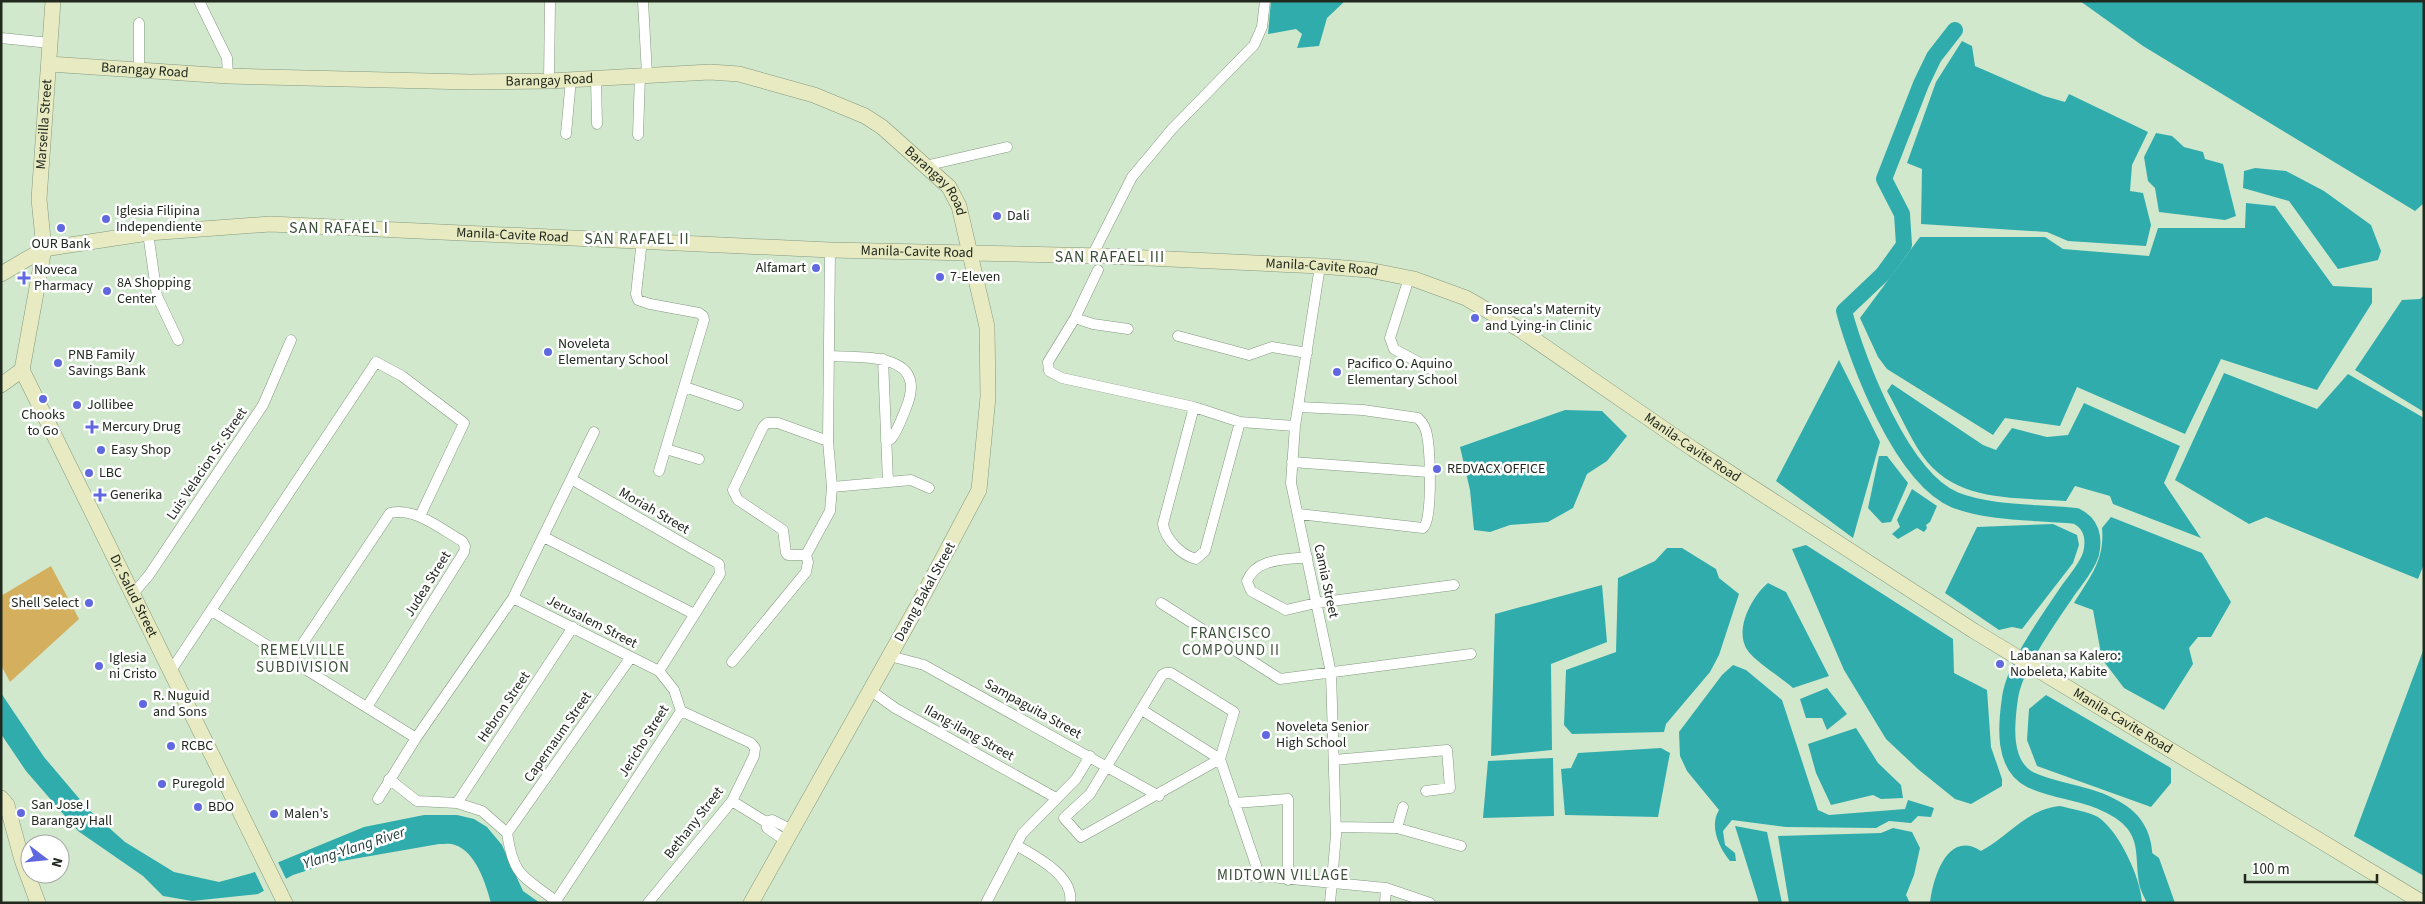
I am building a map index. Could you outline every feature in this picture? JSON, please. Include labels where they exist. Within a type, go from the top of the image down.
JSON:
[{"type":"main road","name":"Marseilla Street","points":[[22,370],[44,250],[39,199],[53,1]]},
{"type":"main road","name":"Barangay Road","points":[[48,64],[228,76],[470,82],[549,81],[729,72],[766,80],[814,95],[850,108],[871,120],[925,166],[954,195],[959,206],[969,252]]},
{"type":"main road","name":"Manila-Cavite Road","points":[[44,250],[148,234],[270,224],[830,250],[969,252],[1320,266],[1369,270],[1409,278],[1466,298],[1519,328],[1693,449],[2014,656],[2423,903]]},
{"type":"main road","points":[[1,274],[44,250]]},
{"type":"main road","name":"Daang Bakal Street","points":[[751,903],[890,656],[979,490],[987,406],[988,348],[987,327],[969,252]]},
{"type":"main road","points":[[1,385],[22,370]]},
{"type":"main road","name":"Dr. Salud Street","points":[[22,370],[282,898]]},
{"type":"main road","points":[[1,798],[7,805],[22,860],[38,903]]},
{"type":"street","points":[[199,1],[227,58],[228,76]]},
{"type":"street","points":[[549,81],[550,1]]},
{"type":"street","points":[[638,135],[644,75],[643,1]]},
{"type":"street","points":[[1100,257],[1132,177],[1172,129],[1254,45],[1262,27],[1265,1]]},
{"type":"street","points":[[139,23],[139,70]]},
{"type":"street","points":[[1,38],[50,43]]},
{"type":"street","points":[[596,78],[597,124]]},
{"type":"street","points":[[566,134],[571,79]]},
{"type":"street","points":[[925,166],[1007,147]]},
{"type":"street","points":[[148,234],[157,296],[178,340]]},
{"type":"street","points":[[642,240],[636,294],[638,300],[703,316],[704,320],[659,471]]},
{"type":"street","points":[[732,662],[806,572],[808,562],[806,555],[830,512],[832,487],[828,441],[830,250]]},
{"type":"street","name":"Camia Street","points":[[1320,266],[1295,426],[1291,482],[1331,673],[1336,827],[1330,903]]},
{"type":"street","points":[[1098,270],[1075,318],[1048,362],[1049,371],[1062,378],[1194,407],[1240,422],[1295,426]]},
{"type":"street","points":[[1409,278],[1390,338],[1394,349],[1431,369]]},
{"type":"street","points":[[1075,318],[1093,324],[1128,329]]},
{"type":"street","points":[[1178,336],[1249,355],[1272,348],[1307,353]]},
{"type":"street","name":"Luis Velacion Sr. Street","points":[[132,594],[149,575],[263,405],[291,340]]},
{"type":"street","points":[[830,356],[883,359],[900,364],[905,369],[912,389],[912,395],[896,432],[891,439],[886,440]]},
{"type":"street","points":[[883,359],[888,482]]},
{"type":"street","points":[[170,672],[376,362],[402,376],[464,423],[420,516]]},
{"type":"street","points":[[685,387],[738,405]]},
{"type":"street","points":[[1194,407],[1163,524],[1164,533],[1183,553],[1191,558],[1196,559],[1204,551],[1240,422]]},
{"type":"street","points":[[1299,407],[1363,410],[1418,418],[1423,423],[1427,436],[1429,520],[1423,528],[1299,514]]},
{"type":"street","points":[[806,555],[788,555],[786,553],[783,530],[738,500],[732,490],[762,427],[767,423],[778,423],[828,441]]},
{"type":"street","points":[[378,799],[416,738],[513,598],[594,432]]},
{"type":"street","points":[[666,449],[699,459]]},
{"type":"street","points":[[1292,462],[1429,472]]},
{"type":"street","name":"Moriah Street","points":[[571,479],[719,564],[722,568],[720,574],[694,614]]},
{"type":"street","points":[[832,487],[911,480],[930,488]]},
{"type":"street","name":"Judea Street","points":[[291,661],[390,513],[398,511],[420,516],[462,541],[465,546],[464,552],[367,707]]},
{"type":"street","points":[[544,537],[694,614],[658,672]]},
{"type":"street","points":[[1307,556],[1262,564],[1251,571],[1247,581],[1251,590],[1286,610],[1316,603],[1454,585]]},
{"type":"street","name":"Jerusalem Street","points":[[513,598],[574,627],[658,672]]},
{"type":"street","points":[[1161,603],[1280,680],[1472,654]]},
{"type":"street","points":[[212,611],[416,738]]},
{"type":"street","name":"Hebron Street","points":[[457,802],[574,627]]},
{"type":"street","name":"Sampaguita Street","points":[[890,656],[924,665],[1159,796]]},
{"type":"street","name":"Capernaum Street","points":[[508,833],[631,657]]},
{"type":"street","name":"Jericho Street","points":[[557,902],[681,711],[674,690],[658,672]]},
{"type":"street","points":[[1220,759],[1159,796],[1082,837],[1064,818],[1090,794],[1162,675],[1166,673],[1171,674],[1234,712],[1220,759],[1260,877]]},
{"type":"street","name":"Ilang-ilang Street","points":[[870,690],[895,708],[1056,798]]},
{"type":"street","points":[[1142,710],[1220,759]]},
{"type":"street","name":"Bethany Street","points":[[648,903],[732,801],[754,756],[755,748],[751,743],[681,711]]},
{"type":"street","points":[[1334,760],[1447,750],[1450,788],[1426,791]]},
{"type":"street","points":[[986,903],[1022,834],[1076,779],[1090,756]]},
{"type":"street","points":[[389,780],[416,800],[457,802],[482,811],[508,833],[511,854],[520,876],[557,902]]},
{"type":"street","points":[[1234,803],[1288,799],[1288,880]]},
{"type":"street","points":[[732,801],[766,822],[772,820],[789,835]]},
{"type":"street","points":[[1397,828],[1403,807]]},
{"type":"street","points":[[1336,827],[1397,828],[1461,846]]},
{"type":"street","points":[[1016,845],[1064,879],[1071,898],[1070,903]]},
{"type":"street","points":[[1240,874],[1386,888],[1430,903]]},
{"type":"street","points":[[1385,903],[1386,888]]},
{"type":"shaded area","points":[[51,566],[79,619],[10,682],[1,665],[1,596]]},
{"type":"water","points":[[1271,1],[1345,1],[1327,18],[1319,46],[1297,48],[1302,34],[1296,29],[1268,34]]},
{"type":"water","points":[[2080,1],[2424,1],[2424,203],[2415,211],[2143,46]]},
{"type":"water","points":[[1962,41],[1972,46],[1975,66],[2044,96],[2065,102],[2069,94],[2148,132],[2132,165],[2130,191],[2143,193],[2151,225],[2146,246],[2068,241],[2047,232],[1921,224],[1922,169],[1907,163],[1936,82]]},
{"type":"water","points":[[2156,133],[2172,136],[2184,147],[2203,152],[2205,159],[2223,164],[2236,216],[2225,220],[2159,212],[2155,188],[2148,181],[2144,157]]},
{"type":"water","points":[[2255,168],[2286,171],[2324,191],[2371,225],[2381,251],[2378,260],[2338,269],[2289,201],[2243,188],[2244,171]]},
{"type":"water","points":[[2246,203],[2275,206],[2333,286],[2372,288],[2372,303],[2317,390],[2221,359],[2185,434],[2077,387],[2060,426],[2005,418],[1993,435],[1887,369],[1878,357],[1860,318],[1920,237],[2045,237],[2063,249],[2149,256],[2158,228],[2245,228]]},
{"type":"water","points":[[2424,295],[2424,412],[2355,370],[2402,300],[2420,299]]},
{"type":"water","points":[[1839,360],[1880,442],[1853,538],[1776,481]]},
{"type":"water","points":[[2224,373],[2317,409],[2348,374],[2424,418],[2424,564],[2418,579],[2266,517],[2249,524],[2175,480]]},
{"type":"water","points":[[1892,384],[1983,445],[1996,450],[2012,428],[2047,437],[2068,435],[2084,403],[2180,446],[2164,483],[2201,538],[2113,504],[2110,496],[2075,486],[2066,501],[1987,494],[1969,490],[1951,482],[1936,471],[1917,448],[1887,391]]},
{"type":"water","points":[[1565,410],[1602,411],[1627,436],[1607,461],[1587,474],[1573,508],[1548,522],[1510,525],[1490,532],[1474,530],[1470,490],[1460,447]]},
{"type":"water","points":[[1879,456],[1887,456],[1908,483],[1891,522],[1882,523],[1868,508]]},
{"type":"water","points":[[1912,489],[1937,506],[1924,532],[1917,528],[1898,539],[1892,534],[1900,527],[1897,520]]},
{"type":"water","points":[[2111,517],[2202,553],[2231,602],[2211,637],[2198,637],[2189,648],[2193,664],[2164,710],[2124,688],[2102,659],[2093,610],[2074,603],[2099,559],[2102,528]]},
{"type":"water","points":[[2053,524],[2077,535],[2079,545],[2073,563],[2022,629],[2012,627],[1999,630],[1945,593],[1977,527]]},
{"type":"water","points":[[1806,545],[1953,639],[1954,673],[1987,690],[1991,747],[2002,779],[2002,786],[1971,804],[1955,799],[1919,770],[1886,739],[1844,670],[1792,549]]},
{"type":"water","points":[[1667,548],[1682,548],[1716,569],[1719,578],[1739,594],[1719,655],[1710,672],[1666,724],[1664,732],[1572,734],[1564,725],[1566,670],[1616,652],[1618,578],[1655,561]]},
{"type":"water","points":[[1768,583],[1786,592],[1829,676],[1793,688],[1748,651],[1744,643],[1743,634],[1746,614],[1756,596]]},
{"type":"water","points":[[1602,585],[1607,642],[1551,664],[1552,750],[1491,756],[1495,614]]},
{"type":"water","points":[[2424,648],[2424,876],[2354,836]]},
{"type":"water","points":[[1733,665],[1746,670],[1782,700],[1818,810],[1829,815],[1905,809],[1908,800],[1934,808],[1931,817],[1918,816],[1911,823],[1889,821],[1876,828],[1786,827],[1732,820],[1723,831],[1725,845],[1735,853],[1736,861],[1730,861],[1722,850],[1715,830],[1716,816],[1719,810],[1687,771],[1680,756],[1679,732],[1722,675]]},
{"type":"water","points":[[1827,688],[1847,714],[1827,730],[1822,718],[1806,718],[1800,699]]},
{"type":"water","name":"Ylang-Ylang River","points":[[1,693],[44,757],[88,809],[125,842],[174,872],[219,882],[252,873],[364,827],[424,815],[457,815],[474,819],[487,827],[502,845],[523,891],[540,903],[491,903],[483,878],[474,861],[469,854],[453,844],[439,844],[330,863],[293,875],[258,894],[192,901],[163,896],[143,876],[78,831],[26,771],[1,734]]},
{"type":"water","points":[[2046,695],[2171,768],[2171,783],[2151,807],[2037,766],[2027,740],[2029,709]]},
{"type":"water","points":[[1856,728],[1878,763],[1901,785],[1903,798],[1881,799],[1873,795],[1831,805],[1816,773],[1808,744]]},
{"type":"water","points":[[1661,748],[1670,753],[1658,817],[1565,815],[1561,769],[1571,768],[1578,753]]},
{"type":"water","points":[[1553,758],[1554,816],[1483,818],[1488,761]]},
{"type":"water","points":[[2060,806],[2098,817],[2114,833],[2133,868],[2138,881],[2142,903],[1930,903],[1939,869],[1951,851],[1960,846],[1969,846],[1981,851],[2037,812]]},
{"type":"water","points":[[1735,826],[1767,832],[1782,903],[1759,903]]},
{"type":"water","points":[[1893,828],[1912,832],[1920,848],[1914,875],[1906,895],[1910,903],[1789,903],[1778,836],[1881,833]]},
{"type":"water","points":[[2145,848],[2159,858],[2175,903],[2149,903],[2141,862]]},
{"type":"pier","points":[[277,860],[287,881],[265,893],[254,870]]},
{"type":"waterway","points":[[1955,30],[1934,57],[1921,84],[1884,179],[1902,214],[1904,245],[1883,274],[1844,311],[1871,388],[1885,417],[1900,444],[1917,468],[1936,488],[1955,500],[1983,508],[2076,516],[2091,531],[2092,542],[2089,559],[2043,627],[2018,671],[2010,698],[2007,732],[2008,744],[2015,765],[2022,774],[2031,780],[2100,801],[2118,810],[2131,820],[2141,838],[2149,890],[2156,903]]},
{"type":"place","name":"Dali","points":[[997,216]]},
{"type":"place","name":"Iglesia Filipina Independiente","points":[[106,219]]},
{"type":"place","name":"OUR Bank","points":[[61,228]]},
{"type":"place","name":"Alfamart","points":[[816,268]]},
{"type":"place","name":"7-Eleven","points":[[940,277]]},
{"type":"place","name":"Noveca Pharmacy","points":[[24,278]]},
{"type":"place","name":"8A Shopping Center","points":[[107,291]]},
{"type":"place","name":"Fonseca's Maternity and Lying-in Clinic","points":[[1475,318]]},
{"type":"place","name":"Noveleta Elementary School","points":[[548,352]]},
{"type":"place","name":"PNB Family Savings Bank","points":[[58,363]]},
{"type":"place","name":"Pacifico O. Aquino Elementary School","points":[[1337,372]]},
{"type":"place","name":"Chooks to Go","points":[[43,399]]},
{"type":"place","name":"Jollibee","points":[[77,405]]},
{"type":"place","name":"Mercury Drug","points":[[92,427]]},
{"type":"place","name":"Easy Shop","points":[[101,450]]},
{"type":"place","name":"REDVACX OFFICE","points":[[1437,469]]},
{"type":"place","name":"LBC","points":[[89,473]]},
{"type":"place","name":"Generika","points":[[100,495]]},
{"type":"place","name":"Shell Select","points":[[89,603]]},
{"type":"place","name":"Labanan sa Kalero: Nobeleta, Kabite","points":[[2000,664]]},
{"type":"place","name":"Iglesia ni Cristo","points":[[99,666]]},
{"type":"place","name":"R. Nuguid and Sons","points":[[143,704]]},
{"type":"place","name":"Noveleta Senior High School","points":[[1266,735]]},
{"type":"place","name":"RCBC","points":[[171,746]]},
{"type":"place","name":"Puregold","points":[[162,784]]},
{"type":"place","name":"BDO","points":[[198,807]]},
{"type":"place","name":"San Jose I Barangay Hall","points":[[21,813]]},
{"type":"place","name":"Malen's","points":[[274,814]]},
{"type":"district","name":"SAN RAFAEL I","points":[[339,228]]},
{"type":"district","name":"SAN RAFAEL II","points":[[637,239]]},
{"type":"district","name":"SAN RAFAEL III","points":[[1110,257]]},
{"type":"district","name":"FRANCISCO COMPOUND II","points":[[1231,642]]},
{"type":"district","name":"REMELVILLE SUBDIVISION","points":[[303,658]]},
{"type":"district","name":"MIDTOWN VILLAGE","points":[[1283,875]]}]
